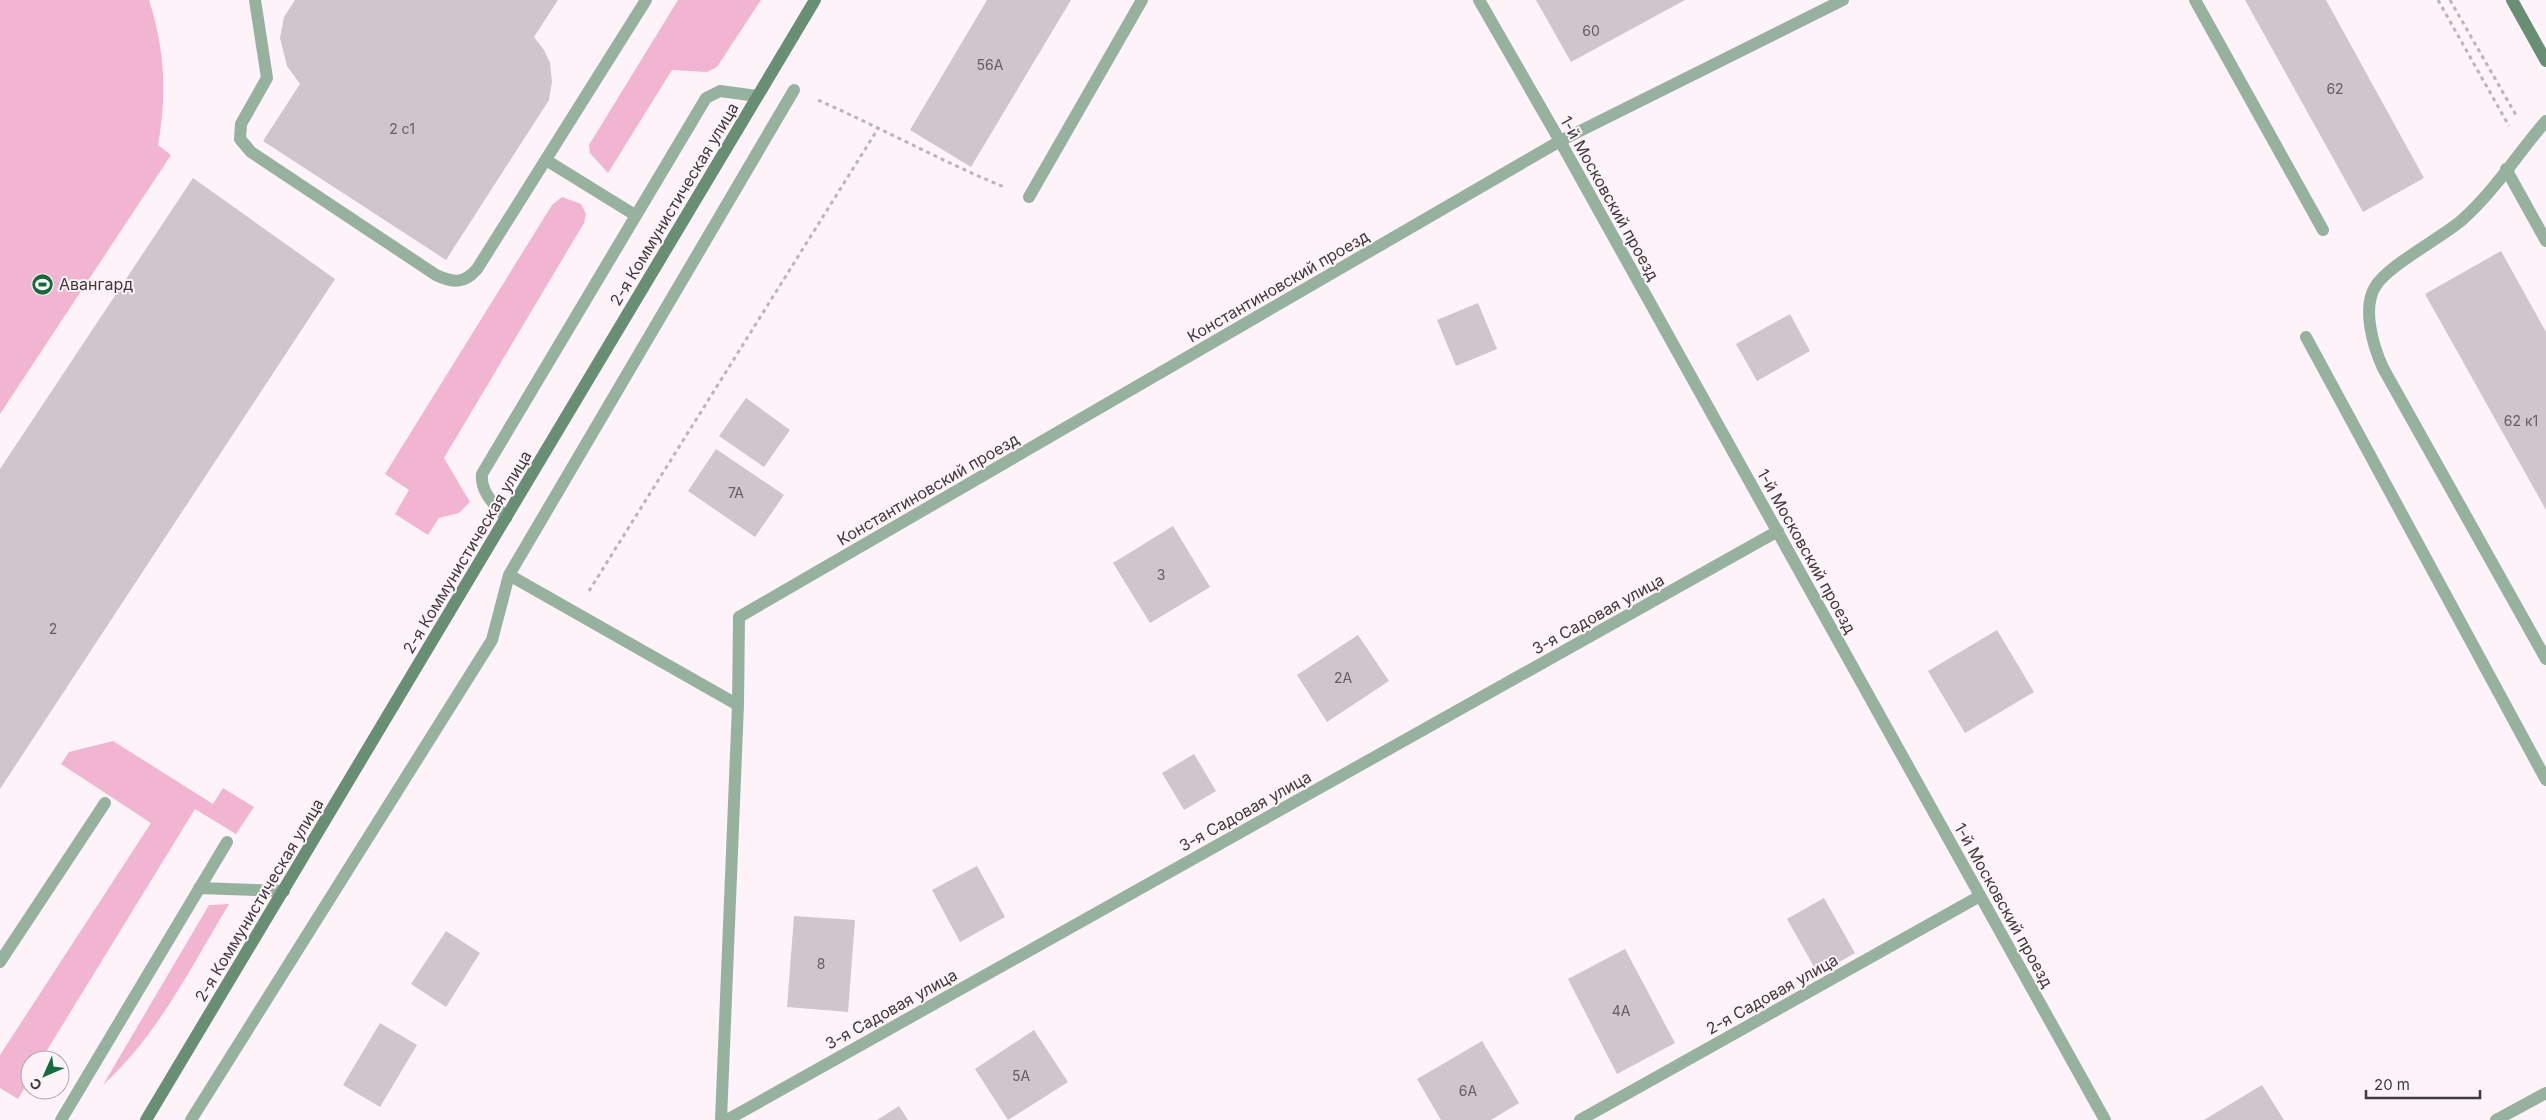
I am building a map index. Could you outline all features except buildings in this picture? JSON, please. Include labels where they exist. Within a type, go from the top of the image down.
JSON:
[{"type":"street","points":[[255,0],[266,78],[241,124],[240,139],[251,152],[436,275],[459,282],[472,275],[646,0]]},
{"type":"street","name":"2-я Коммунистическая улица","points":[[146,1120],[815,0]]},
{"type":"street","points":[[1029,197],[1142,0]]},
{"type":"street","name":"1-й Московский проезд","points":[[1479,0],[1778,531],[2106,1120]]},
{"type":"street","name":"Константиновский проезд","points":[[738,705],[739,617],[1560,142],[1843,0]]},
{"type":"street","points":[[2195,0],[2323,230]]},
{"type":"street","points":[[2512,0],[2546,61]]},
{"type":"street","points":[[191,1120],[492,640],[509,575],[794,90]]},
{"type":"street","points":[[506,518],[484,491],[481,481],[482,474],[635,215],[706,98],[720,91],[757,96]]},
{"type":"street","points":[[2546,121],[2477,206],[2462,220],[2382,278],[2370,296],[2369,307],[2373,341],[2383,368],[2546,659]]},
{"type":"street","points":[[546,160],[635,215]]},
{"type":"street","points":[[2506,169],[2546,241]]},
{"type":"street","points":[[2306,337],[2546,780]]},
{"type":"street","name":"3-я Садовая улица","points":[[727,1120],[1778,531]]},
{"type":"street","points":[[509,575],[738,705],[722,1120]]},
{"type":"street","points":[[0,962],[105,802]]},
{"type":"street","points":[[61,1120],[227,842]]},
{"type":"street","points":[[199,888],[284,891]]},
{"type":"street","name":"2-я Садовая улица","points":[[1580,1120],[1980,896]]},
{"type":"street","points":[[2496,1120],[2546,1093]]},
{"type":"path","points":[[2438,0],[2526,144]]},
{"type":"path","points":[[2450,0],[2526,144]]},
{"type":"path","points":[[794,90],[879,127],[949,164],[1029,197]]},
{"type":"path","points":[[576,613],[879,127]]},
{"type":"shaded area","name":"Авангард","points":[[0,0],[149,0],[158,36],[163,72],[163,108],[158,145],[171,155],[0,414]]},
{"type":"shaded area","points":[[678,0],[761,0],[717,67],[707,72],[672,70],[608,173],[590,153],[589,145]]},
{"type":"shaded area","points":[[562,197],[581,204],[586,214],[584,223],[444,458],[470,502],[459,513],[439,518],[428,535],[395,514],[409,490],[385,474],[552,205]]},
{"type":"shaded area","points":[[113,741],[213,804],[223,788],[254,807],[236,834],[195,809],[47,1050],[20,1050],[20,1096],[18,1099],[0,1088],[0,1055],[151,823],[61,764],[69,752]]},
{"type":"shaded area","points":[[229,904],[187,976],[157,1022],[123,1065],[103,1085],[209,905]]},
{"type":"place","name":"Авангард","points":[[43,284]]}]
